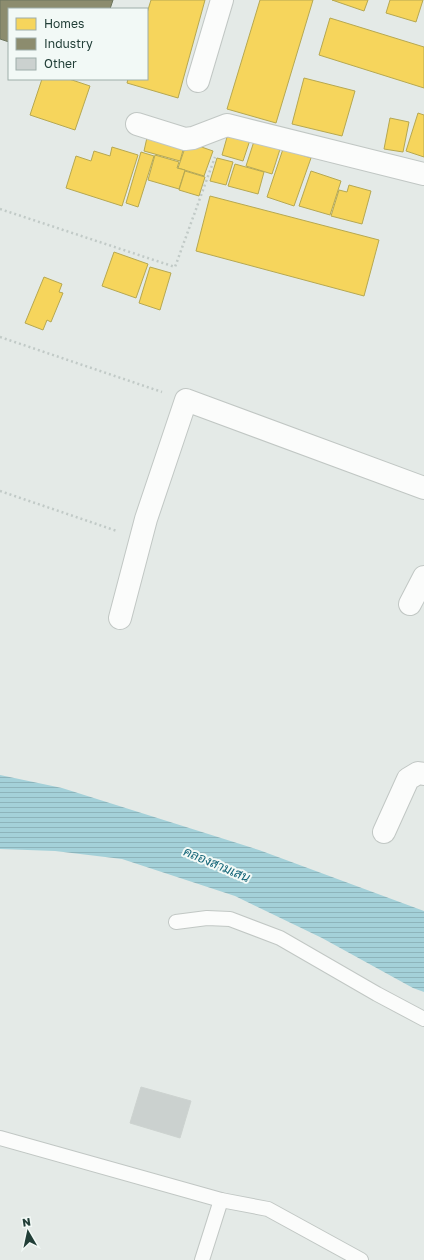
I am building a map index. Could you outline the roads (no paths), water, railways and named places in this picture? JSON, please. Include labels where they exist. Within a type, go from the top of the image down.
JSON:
[{"type":"street","points":[[198,81],[222,0]]},
{"type":"street","points":[[137,124],[185,139],[193,138],[227,126],[424,174]]},
{"type":"street","points":[[120,618],[146,520],[186,400],[424,488]]},
{"type":"street","points":[[410,604],[424,577]]},
{"type":"street","points":[[384,832],[408,779],[418,773],[424,774]]},
{"type":"lane","points":[[176,922],[206,918],[230,919],[280,938],[377,994],[424,1019]]},
{"type":"lane","points":[[0,1138],[221,1200],[268,1209],[361,1260]]},
{"type":"lane","points":[[202,1260],[221,1200]]},
{"type":"water","name":"คลองสามเสน","points":[[0,775],[62,788],[259,850],[424,911],[424,992],[413,988],[322,938],[235,896],[122,859],[55,851],[0,849]]}]
